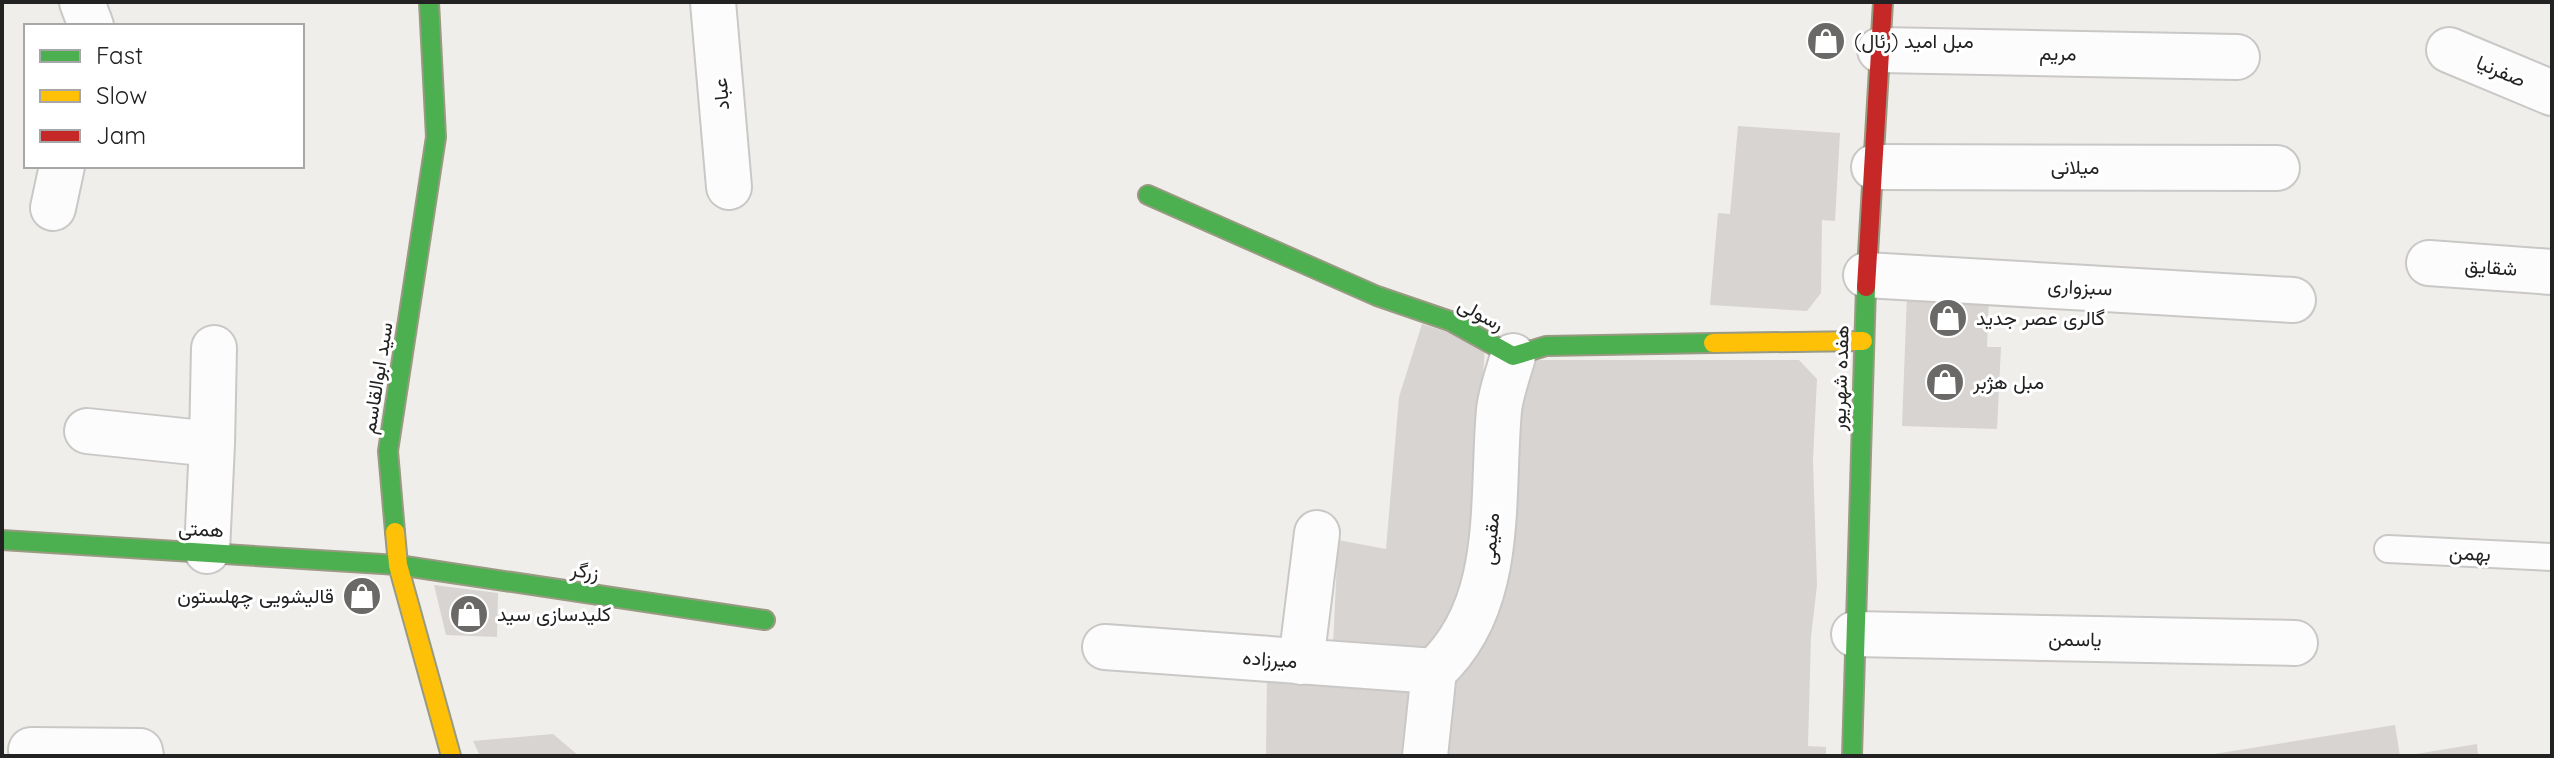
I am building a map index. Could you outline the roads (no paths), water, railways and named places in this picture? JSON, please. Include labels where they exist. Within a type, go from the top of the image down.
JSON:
[{"type":"street","points":[[82,2],[90,24]]},
{"type":"street","name":"سید ابوالقاسم","points":[[429,2],[436,137],[388,451],[398,565],[451,756]]},
{"type":"street","name":"عباد","points":[[713,2],[729,187]]},
{"type":"street","name":"هفده شهریور","points":[[1852,756],[1863,341],[1883,2]]},
{"type":"street","name":"مریم","points":[[1880,50],[2237,57]]},
{"type":"street","name":"صفرنیا","points":[[2449,50],[2552,93]]},
{"type":"street","name":"میلانی","points":[[1874,167],[2277,168]]},
{"type":"street","name":"رسولی","points":[[1148,195],[1363,290],[1450,321],[1513,356],[1546,346],[1863,341]]},
{"type":"street","name":"شقایق","points":[[2429,263],[2552,272]]},
{"type":"street","name":"سبزواری","points":[[1866,275],[2293,300]]},
{"type":"street","points":[[207,551],[214,348]]},
{"type":"street","name":"مقیمی","points":[[1434,671],[1454,653],[1478,603],[1490,566],[1499,406],[1513,356]]},
{"type":"street","points":[[87,431],[212,444]]},
{"type":"street","points":[[1301,662],[1317,533]]},
{"type":"street","name":"همتی","points":[[2,540],[398,565]]},
{"type":"street","name":"زرگر","points":[[398,565],[765,620]]},
{"type":"street","name":"یاسمن","points":[[1854,634],[2295,643]]},
{"type":"street","name":"میرزاده","points":[[1105,647],[1434,671]]},
{"type":"street","points":[[1425,756],[1434,671]]},
{"type":"street","points":[[31,750],[140,751],[141,756]]},
{"type":"lane","name":"بهمن","points":[[2388,549],[2552,557]]},
{"type":"place","name":"مبل امید (رئال)","points":[[1826,41]]},
{"type":"place","name":"گالری عصر جدید","points":[[1948,318]]},
{"type":"place","name":"مبل هژبر","points":[[1945,382]]},
{"type":"place","name":"قالیشویی چهلستون","points":[[362,596]]},
{"type":"place","name":"کلیدسازی سید","points":[[469,614]]}]
